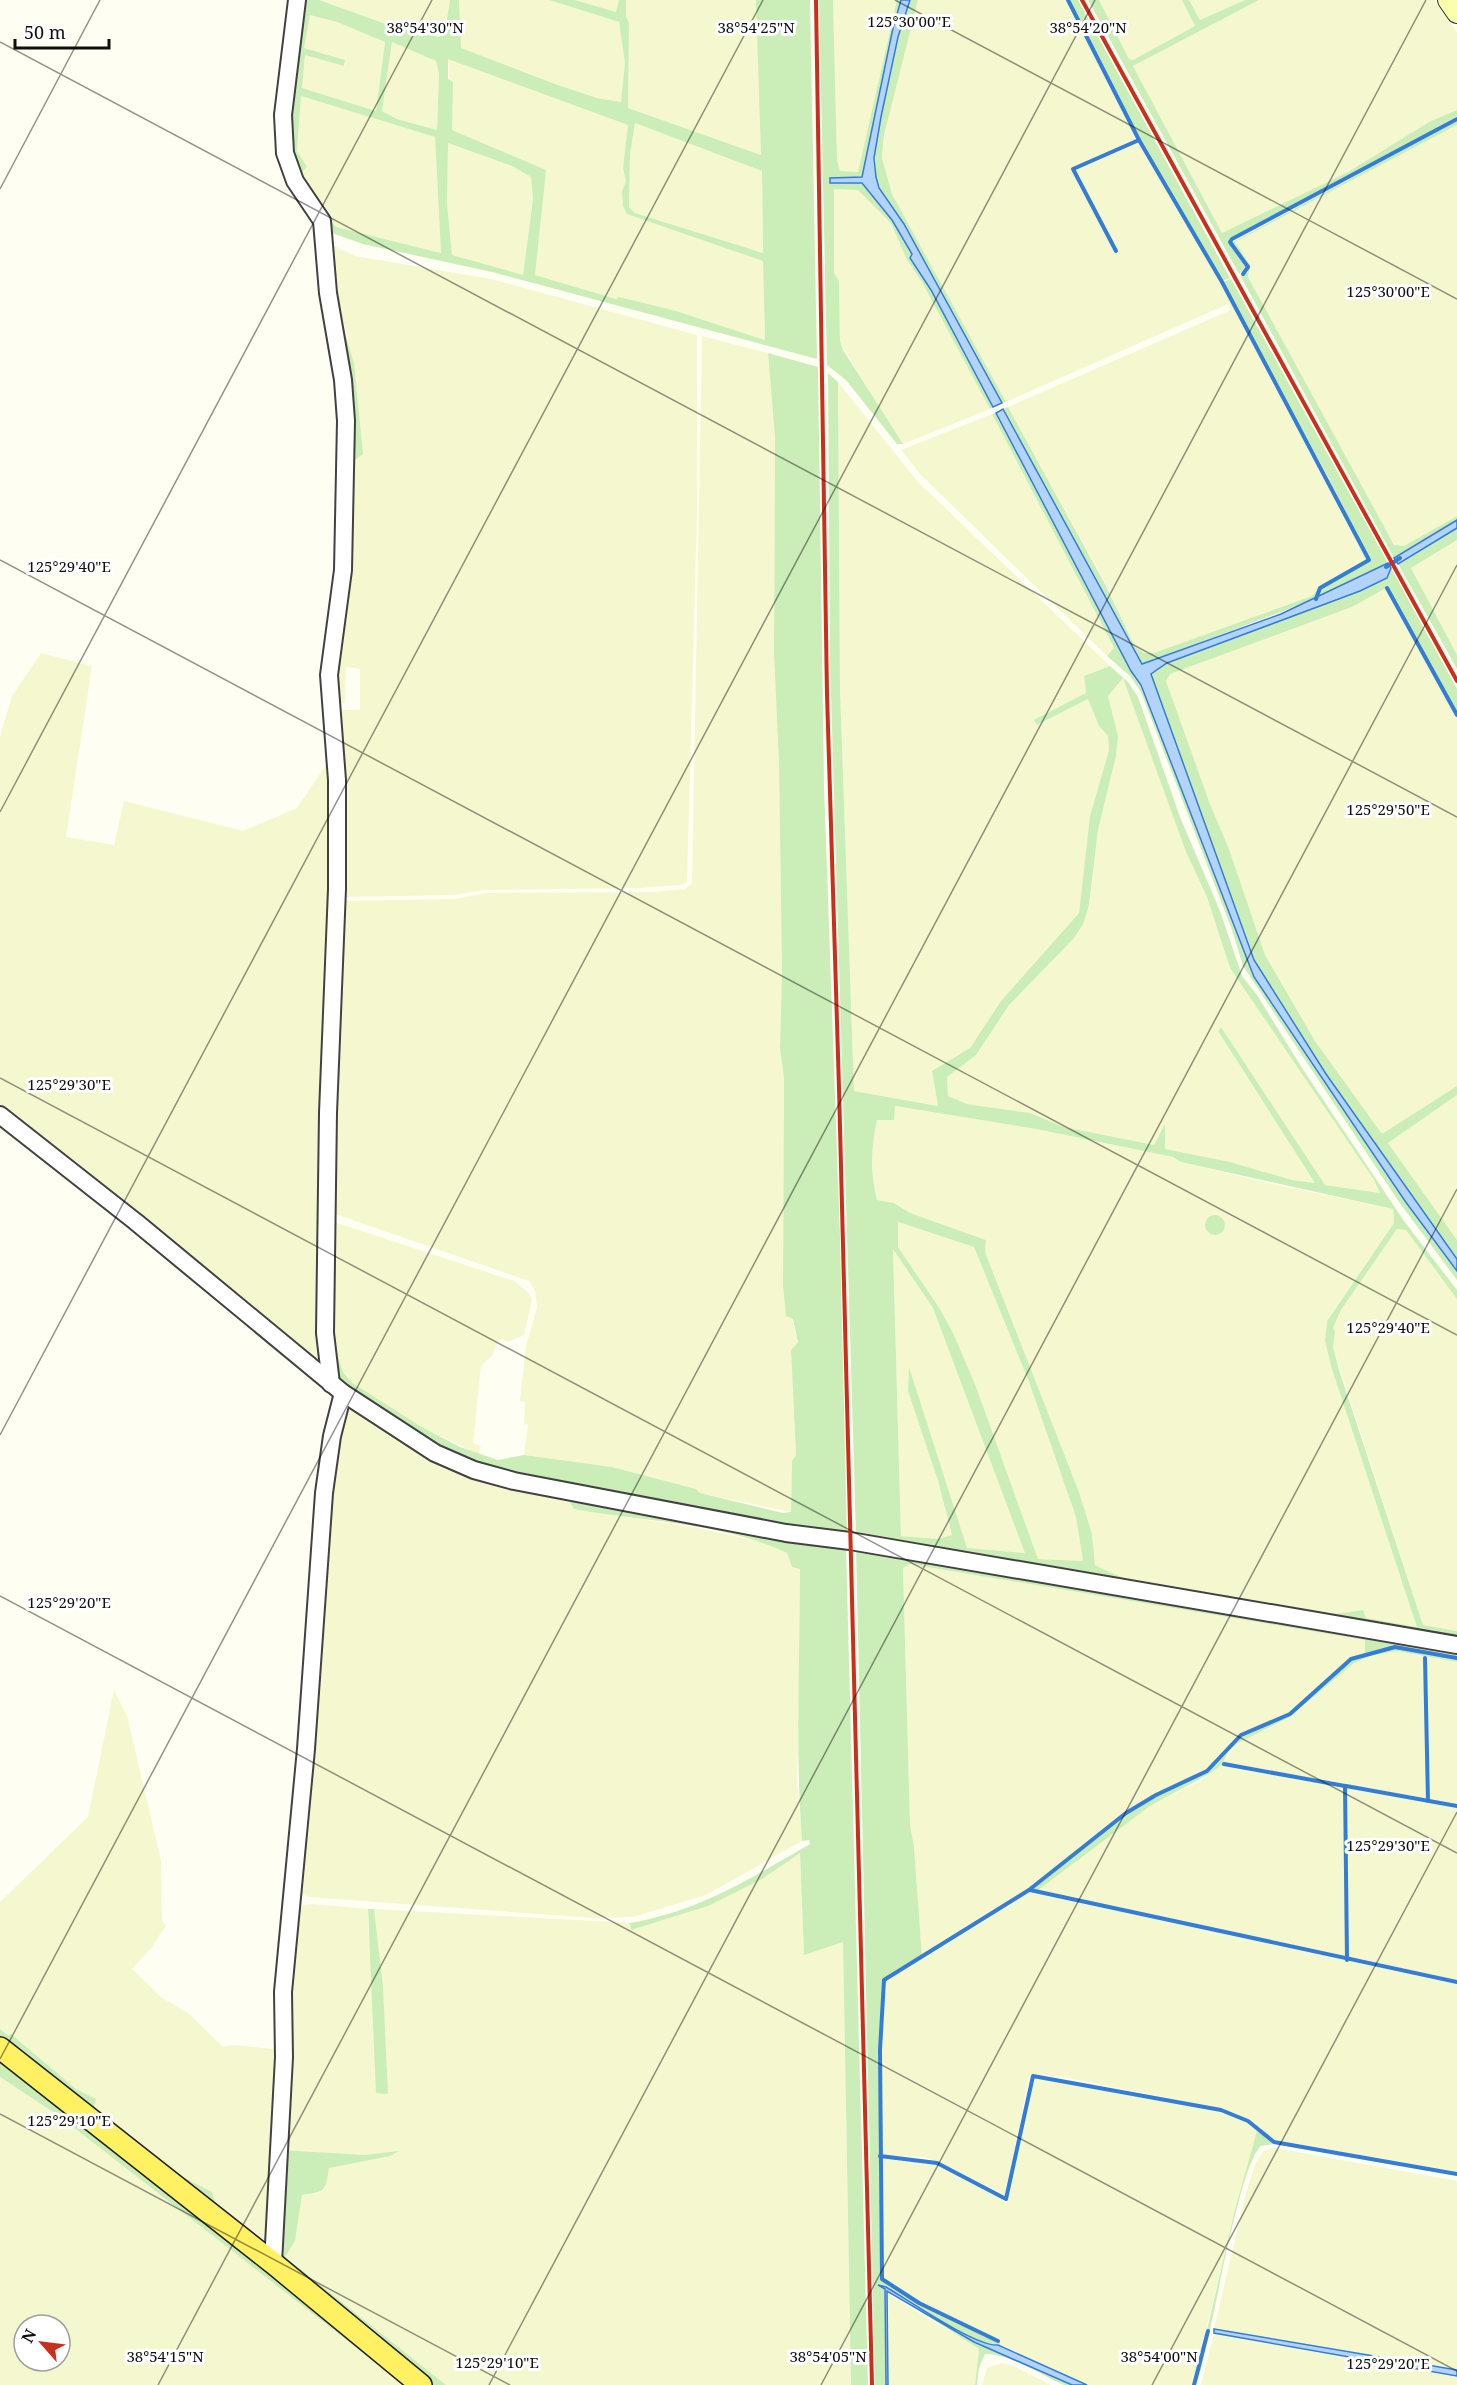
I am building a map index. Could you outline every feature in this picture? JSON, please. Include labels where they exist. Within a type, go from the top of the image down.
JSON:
[{"type":"main road","points":[[1448,0],[1457,13]]},
{"type":"main road","points":[[0,2048],[273,2263],[421,2385]]},
{"type":"street","points":[[273,2263],[284,2057],[283,1992],[306,1749],[324,1493],[337,1389],[325,1333],[328,1113],[337,889],[337,780],[329,675],[343,570],[346,421],[343,380],[328,293],[322,221],[295,181],[285,153],[283,115],[297,0]]},
{"type":"street","points":[[0,1115],[136,1222],[337,1389],[435,1453],[474,1470],[513,1481],[786,1533],[850,1541],[1457,1645]]},
{"type":"green space","points":[[303,0],[319,0],[386,24],[439,37],[445,31],[450,0],[459,0],[461,48],[555,84],[597,98],[621,102],[625,63],[619,22],[549,0],[575,0],[616,12],[619,0],[626,0],[626,16],[629,23],[628,108],[761,155],[756,0],[810,0],[817,359],[492,272],[363,244],[326,231],[301,186],[288,132]],"holes":[[[310,15],[337,22],[385,42],[376,111],[302,88],[305,55],[344,66],[345,60],[304,48]],[[392,42],[436,61],[439,74],[437,130],[397,119],[382,111]],[[448,59],[628,125],[623,168],[626,181],[622,191],[623,206],[627,214],[763,261],[765,340],[676,311],[619,297],[616,299],[535,275],[546,170],[452,130],[453,82],[448,79]],[[301,96],[435,137],[441,253],[336,227],[316,201],[301,173],[307,167],[297,151]],[[635,123],[762,171],[763,253],[635,213],[629,207],[630,154]],[[448,143],[512,166],[531,177],[533,199],[523,275],[452,255],[447,203]]]},
{"type":"green space","points":[[319,0],[450,0],[445,31],[440,37],[386,24]]},
{"type":"green space","points":[[459,0],[549,0],[619,22],[625,63],[622,102],[597,98],[555,84],[460,48]]},
{"type":"green space","points":[[575,0],[619,0],[619,3],[616,13]]},
{"type":"green space","points":[[626,0],[758,0],[761,155],[628,108],[629,23],[626,16]]},
{"type":"green space","points":[[819,0],[833,0],[837,160],[840,171],[858,172],[897,0],[901,0],[862,177],[830,178],[831,183],[862,183],[892,220],[912,255],[910,258],[931,290],[993,407],[990,409],[923,284],[906,258],[891,223],[858,190],[834,189],[834,273],[839,281],[840,341],[843,350],[903,444],[897,444],[846,380],[827,365]]},
{"type":"green space","points":[[833,0],[897,0],[858,172],[840,171],[837,160]]},
{"type":"green space","points":[[910,0],[918,0],[884,135],[882,158],[892,194],[1006,402],[1002,403],[904,224],[879,188],[876,177],[875,150],[881,117],[898,37]]},
{"type":"green space","points":[[918,0],[1067,0],[1137,140],[1071,169],[1115,252],[1118,250],[1074,170],[1138,142],[1221,283],[1368,560],[1319,587],[1312,596],[1243,623],[1154,653],[1144,653],[1135,647],[1106,584],[1008,407],[1231,310],[1228,304],[1006,402],[892,194],[882,158],[888,115]]},
{"type":"green space","points":[[1069,0],[1078,0],[1230,278],[1222,281],[1140,140]]},
{"type":"green space","points":[[1088,0],[1099,0],[1129,59],[1133,60],[1195,26],[1182,0],[1189,0],[1200,20],[1245,0],[1259,0],[1133,66],[1222,233],[1348,172],[1429,122],[1457,110],[1457,116],[1363,169],[1230,238],[1229,243],[1245,267],[1239,274]]},
{"type":"green space","points":[[1099,0],[1182,0],[1195,26],[1133,60],[1129,59]]},
{"type":"green space","points":[[1189,0],[1245,0],[1200,20]]},
{"type":"green space","points":[[1259,0],[1434,0],[1457,32],[1457,110],[1429,122],[1348,172],[1222,233],[1133,66]]},
{"type":"green space","points":[[309,14],[337,22],[385,42],[376,111],[302,88],[305,55],[345,66],[345,60],[304,48]]},
{"type":"green space","points":[[392,42],[436,61],[439,74],[437,130],[397,119],[382,111]]},
{"type":"green space","points":[[448,58],[629,125],[623,168],[626,181],[622,192],[627,214],[763,260],[765,340],[676,311],[616,299],[534,275],[545,170],[452,130]]},
{"type":"green space","points":[[301,96],[435,137],[441,253],[336,227],[316,201],[301,172],[307,167],[297,151]]},
{"type":"green space","points":[[1457,121],[1457,125],[1235,242],[1250,265],[1248,277],[1394,545],[1404,546],[1457,516],[1457,520],[1394,558],[1241,277],[1248,272],[1249,267],[1233,242]]},
{"type":"green space","points":[[635,123],[762,171],[763,254],[635,213],[629,207],[630,154]]},
{"type":"green space","points":[[1457,125],[1457,516],[1404,546],[1398,546],[1389,539],[1248,277],[1251,270],[1235,242]]},
{"type":"green space","points":[[448,143],[512,166],[531,177],[533,198],[523,276],[452,255],[447,203]]},
{"type":"green space","points":[[849,187],[858,189],[891,223],[906,258],[923,284],[990,409],[903,444],[877,406],[840,341],[839,281],[834,273],[833,189]]},
{"type":"green space","points":[[332,245],[355,256],[491,279],[697,335],[697,514],[687,882],[681,885],[639,888],[484,890],[454,895],[342,897],[337,710],[360,710],[360,669],[346,667],[345,703],[337,703],[334,677],[348,337],[332,287]]},
{"type":"green space","points":[[1231,279],[1388,563],[1317,598],[1320,588],[1370,560],[1326,473],[1228,296],[1223,282]]},
{"type":"green space","points":[[332,287],[354,364],[363,454],[351,463]]},
{"type":"green space","points":[[702,336],[768,353],[775,438],[774,654],[779,764],[782,972],[780,1049],[784,1078],[783,1286],[798,1342],[791,1351],[796,1456],[792,1461],[791,1512],[700,1493],[696,1489],[612,1467],[524,1455],[528,1425],[524,1424],[525,1402],[520,1401],[526,1346],[537,1307],[535,1291],[529,1281],[335,1214],[335,1027],[341,951],[344,951],[341,901],[456,899],[486,893],[653,892],[685,889],[692,883]]},
{"type":"green space","points":[[768,353],[818,367],[824,786],[840,1237],[847,1537],[476,1466],[392,1422],[341,1381],[335,1364],[334,1345],[343,1372],[351,1382],[420,1426],[460,1447],[498,1460],[524,1455],[612,1467],[696,1489],[700,1493],[783,1513],[791,1512],[792,1461],[796,1455],[791,1350],[798,1342],[793,1319],[786,1316],[783,1286],[784,1078],[780,1049],[782,972],[779,764],[774,654],[775,438]]},
{"type":"green space","points":[[828,373],[838,382],[840,688],[854,1091],[938,1106],[932,1071],[970,1048],[1001,1001],[1079,913],[1090,816],[1109,750],[1108,736],[1099,726],[1088,699],[1037,725],[1034,720],[1086,693],[1084,676],[1110,666],[1128,682],[1138,697],[1180,817],[1220,911],[1242,976],[1257,995],[1302,1068],[1404,1221],[1457,1290],[1457,1299],[1406,1230],[1397,1229],[1341,1310],[1333,1328],[1335,1332],[1333,1347],[1423,1625],[1457,1631],[1457,1639],[1173,1590],[1229,1595],[1239,1599],[1335,1614],[1363,1610],[1366,1618],[1417,1627],[1331,1366],[1325,1341],[1327,1321],[1394,1223],[1393,1209],[1181,1162],[1173,1157],[1036,1129],[895,1106],[894,1120],[877,1120],[873,1140],[873,1180],[877,1200],[894,1203],[910,1213],[986,1240],[985,1252],[1079,1492],[1092,1534],[1095,1565],[1126,1579],[1154,1587],[856,1535],[830,661]],"holes":[[[1123,678],[1186,852],[1207,897],[1230,968],[1374,1180],[1380,1193],[1325,1185],[1221,1027],[1218,1031],[1315,1183],[1292,1180],[1230,1162],[1165,1149],[1165,1124],[1154,1145],[1064,1127],[1030,1113],[967,1104],[948,1096],[947,1077],[976,1055],[1009,1005],[1074,938],[1083,924],[1089,905],[1098,830],[1116,756],[1118,736],[1108,696]],[[898,1222],[974,1247],[1029,1382],[1076,1517],[1083,1561],[1038,1559],[975,1384],[953,1333],[940,1309],[898,1247]],[[893,1249],[933,1308],[1025,1553],[967,1548],[909,1367],[908,1391],[938,1481],[952,1535],[938,1539],[901,1536]]]},
{"type":"green space","points":[[838,382],[918,482],[1110,666],[1084,676],[1086,693],[1038,725],[1088,699],[1099,726],[1108,736],[1109,750],[1090,816],[1079,913],[1001,1001],[970,1048],[932,1071],[938,1106],[854,1091],[840,688]]},
{"type":"green space","points":[[1008,407],[1105,584],[1135,647],[1144,653],[1154,653],[1312,596],[1319,587],[1315,599],[1142,664],[1003,409]]},
{"type":"green space","points":[[996,413],[1131,671],[1141,685],[1254,977],[1405,1201],[1457,1271],[1457,1280],[1399,1202],[1243,966],[1232,930],[1141,692],[1130,676],[1107,656],[1114,648],[992,414]]},
{"type":"green space","points":[[992,414],[1114,649],[1107,656],[921,475],[901,450]]},
{"type":"green space","points":[[1457,528],[1457,540],[1411,568],[1457,655],[1457,669],[1398,564]]},
{"type":"green space","points":[[1457,540],[1457,655],[1411,568]]},
{"type":"green space","points":[[1391,568],[1457,689],[1457,712],[1388,587],[1352,607],[1170,674],[1166,681],[1210,804],[1229,849],[1265,955],[1315,1041],[1382,1134],[1457,1086],[1457,1095],[1388,1143],[1457,1240],[1457,1259],[1326,1074],[1254,960],[1151,674],[1167,663],[1360,591],[1383,580]]},
{"type":"green space","points":[[1386,588],[1457,717],[1457,1086],[1382,1135],[1315,1041],[1265,955],[1229,849],[1210,804],[1166,681],[1170,674],[1352,607]]},
{"type":"green space","points":[[41,653],[92,666],[66,837],[114,845],[124,801],[243,831],[297,808],[330,759],[333,778],[323,1356],[319,1361],[313,1360],[0,1109],[0,736],[12,696]]},
{"type":"green space","points":[[1123,677],[1186,852],[1207,897],[1230,968],[1374,1180],[1380,1193],[1325,1185],[1221,1027],[1218,1031],[1316,1183],[1292,1180],[1230,1162],[1165,1149],[1164,1126],[1154,1145],[1064,1127],[1030,1113],[967,1104],[948,1096],[947,1077],[976,1055],[1009,1005],[1090,905],[1098,830],[1116,756],[1118,736],[1108,696]]},
{"type":"green space","points":[[1457,1095],[1457,1240],[1388,1143]]},
{"type":"green space","points":[[894,1106],[1036,1129],[1173,1157],[1181,1162],[1268,1183],[1393,1209],[1394,1223],[1327,1320],[1325,1341],[1331,1366],[1418,1627],[1365,1618],[1362,1610],[1335,1614],[1239,1599],[1229,1595],[1153,1586],[1113,1575],[1095,1565],[1092,1534],[1079,1492],[985,1252],[986,1240],[910,1213],[894,1203],[877,1200],[873,1181],[872,1143],[877,1120],[894,1120]],"holes":[[[1206,1222],[1224,1225],[1220,1233],[1208,1231]]]},
{"type":"green space","points":[[1215,1215],[1222,1218],[1225,1225],[1222,1232],[1215,1235],[1208,1232],[1205,1225],[1208,1218]]},
{"type":"green space","points":[[331,1221],[514,1281],[529,1293],[532,1300],[524,1335],[507,1342],[503,1339],[498,1342],[492,1356],[481,1365],[473,1443],[481,1446],[478,1454],[420,1426],[351,1383],[343,1372],[334,1345],[329,1305]]},
{"type":"green space","points":[[898,1222],[974,1247],[1029,1382],[1076,1517],[1083,1561],[1038,1559],[975,1384],[953,1333],[940,1309],[898,1247]]},
{"type":"green space","points":[[1397,1229],[1406,1230],[1457,1299],[1457,1631],[1423,1625],[1333,1347],[1335,1332],[1333,1328],[1341,1310]]},
{"type":"green space","points":[[893,1247],[933,1308],[1026,1553],[967,1549],[909,1370],[908,1391],[938,1481],[952,1536],[938,1539],[901,1536]]},
{"type":"green space","points":[[347,1405],[566,1496],[574,1509],[698,1528],[766,1543],[787,1553],[792,1567],[800,1569],[800,1698],[797,1776],[802,1841],[706,1895],[633,1917],[593,1918],[309,1897],[301,1894],[298,1887],[335,1438]]},
{"type":"green space","points":[[566,1496],[846,1547],[868,2385],[851,2385],[843,1942],[804,1955],[800,1853],[762,1879],[708,1906],[631,1930],[630,1923],[679,1911],[702,1902],[745,1881],[810,1844],[809,1840],[802,1841],[800,1807],[798,1739],[800,1569],[792,1567],[787,1553],[762,1543],[682,1524],[574,1509]]},
{"type":"green space","points":[[856,1546],[1457,1650],[1457,1657],[1395,1646],[1365,1653],[1365,1640],[909,1564],[903,1568],[910,1825],[914,1847],[922,1957],[883,1980],[879,2050],[881,2279],[919,2304],[1000,2342],[1000,2345],[957,2330],[886,2287],[886,2385],[875,2385]]},
{"type":"green space","points":[[909,1564],[1365,1640],[1365,1653],[1350,1658],[1290,1713],[1240,1735],[1207,1770],[1156,1794],[1126,1813],[1029,1889],[922,1957],[914,1847],[910,1825],[903,1568]]},
{"type":"green space","points":[[1395,1648],[1457,1659],[1457,1662],[1396,1651],[1370,1656],[1354,1663],[1290,1717],[1238,1743],[1228,1752],[1222,1765],[1150,1806],[1037,1891],[1032,1890],[1126,1814],[1174,1786],[1208,1772],[1241,1736],[1290,1714],[1351,1660]]},
{"type":"green space","points":[[1396,1651],[1424,1657],[1427,1799],[1223,1762],[1238,1743],[1291,1717],[1354,1663],[1370,1656]]},
{"type":"green space","points":[[1426,1657],[1457,1662],[1457,1805],[1430,1800]]},
{"type":"green space","points":[[114,1690],[127,1716],[161,1860],[162,1921],[166,1925],[152,1947],[132,1969],[161,1997],[188,2013],[223,2047],[234,2045],[282,2050],[272,2248],[216,2204],[212,2192],[177,2174],[100,2115],[94,2107],[96,2099],[76,2089],[20,2041],[0,2029],[0,1902],[88,1817]]},
{"type":"green space","points":[[1222,1765],[1344,1787],[1346,1958],[1037,1891],[1150,1806],[1200,1781]]},
{"type":"green space","points":[[1347,1788],[1457,1808],[1457,1981],[1348,1959]]},
{"type":"green space","points":[[800,1853],[804,1954],[843,1942],[851,2385],[446,2385],[284,2257],[295,2241],[302,2195],[320,2193],[325,2189],[329,2168],[397,2152],[365,2155],[282,2150],[290,2002],[301,1906],[312,1904],[368,1909],[368,1928],[387,2094],[383,1986],[374,1909],[630,1923],[631,1930],[708,1906]]},
{"type":"green space","points":[[1030,1892],[1457,1984],[1457,2172],[1278,2140],[1266,2135],[1250,2120],[1220,2108],[1068,2078],[1036,2074],[1030,2074],[1029,2077],[1005,2195],[924,2157],[882,2155],[882,2050],[886,1982]]},
{"type":"green space","points":[[368,1909],[374,1909],[383,1986],[388,2094],[376,2093]]},
{"type":"green space","points":[[0,2029],[8,2035],[11,2034],[76,2089],[96,2099],[94,2107],[100,2115],[177,2174],[212,2192],[216,2204],[272,2248],[270,2253],[0,2038]]},
{"type":"green space","points":[[0,2054],[413,2385],[404,2385],[59,2116],[0,2077]]},
{"type":"green space","points":[[0,2077],[59,2116],[404,2385],[0,2385]]},
{"type":"green space","points":[[1034,2077],[1068,2081],[1221,2112],[1248,2123],[1257,2131],[1235,2209],[1193,2385],[1087,2385],[1000,2345],[1000,2340],[919,2301],[883,2277],[882,2158],[937,2164],[1006,2201],[1010,2193],[1021,2139],[1019,2134]]},
{"type":"green space","points":[[1257,2131],[1274,2143],[1457,2176],[1274,2144],[1261,2146],[1253,2159],[1237,2209],[1210,2331],[1207,2330],[1235,2209]]},
{"type":"green space","points":[[1275,2148],[1457,2181],[1457,2370],[1214,2329],[1246,2193],[1256,2162],[1264,2151]]},
{"type":"green space","points":[[282,2150],[365,2155],[399,2151],[390,2156],[329,2168],[323,2189],[316,2193],[302,2195],[295,2241],[285,2257],[446,2385],[429,2385],[276,2258]]},
{"type":"green space","points":[[887,2290],[974,2342],[1072,2385],[1064,2385],[1025,2365],[1003,2357],[985,2354],[979,2368],[977,2385],[975,2385],[979,2349]]},
{"type":"green space","points":[[887,2293],[979,2349],[975,2385],[888,2385]]},
{"type":"green space","points":[[1214,2333],[1457,2376],[1457,2385],[1201,2385]]},
{"type":"green space","points":[[1209,2336],[1201,2369],[1195,2385]]},
{"type":"green space","points":[[1002,2363],[1012,2365],[1051,2385],[982,2385],[987,2368]]},
{"type":"water","points":[[901,0],[910,0],[898,37],[881,117],[874,158],[876,177],[879,188],[904,224],[1002,403],[993,407],[931,290],[910,258],[912,254],[892,220],[862,183],[830,183],[830,178],[862,177]]},
{"type":"water","points":[[1003,409],[1142,664],[1281,614],[1388,563],[1391,568],[1387,578],[1360,591],[1167,663],[1151,674],[1254,960],[1326,1074],[1457,1259],[1457,1271],[1405,1201],[1254,977],[1141,685],[1131,671],[996,413]]},
{"type":"water","points":[[1457,520],[1457,528],[1398,564],[1394,558]]},
{"type":"water","points":[[878,2285],[886,2287],[974,2339],[998,2345],[1087,2385],[1072,2385],[974,2342],[887,2291],[888,2385],[886,2385],[885,2289]]},
{"type":"water","points":[[1214,2329],[1457,2370],[1457,2376],[1214,2333]]},
{"type":"waterway","points":[[1068,0],[1139,140],[1222,282],[1369,560],[1320,588],[1316,599]]},
{"type":"waterway","points":[[1243,274],[1248,267],[1230,242],[1232,239],[1457,119]]},
{"type":"waterway","points":[[1116,251],[1073,169],[1139,140]]},
{"type":"waterway","points":[[1386,567],[1400,558]]},
{"type":"waterway","points":[[1387,588],[1457,715]]},
{"type":"waterway","points":[[998,2341],[919,2303],[882,2279],[880,2050],[884,1980],[1029,1890],[1126,1813],[1156,1795],[1207,1771],[1241,1735],[1290,1714],[1351,1659],[1395,1647],[1457,1658]]},
{"type":"waterway","points":[[1425,1658],[1428,1801]]},
{"type":"waterway","points":[[1224,1764],[1345,1786],[1347,1960]]},
{"type":"waterway","points":[[1346,1786],[1457,1806]]},
{"type":"waterway","points":[[1030,1890],[1457,1982]]},
{"type":"waterway","points":[[880,2156],[937,2163],[1006,2199],[1033,2076],[1221,2110],[1248,2121],[1274,2142],[1457,2174]]},
{"type":"waterway","points":[[1194,2385],[1208,2331]]},
{"type":"railway","points":[[816,0],[827,694],[872,2385]]},
{"type":"railway","points":[[1082,0],[1457,681]]}]
